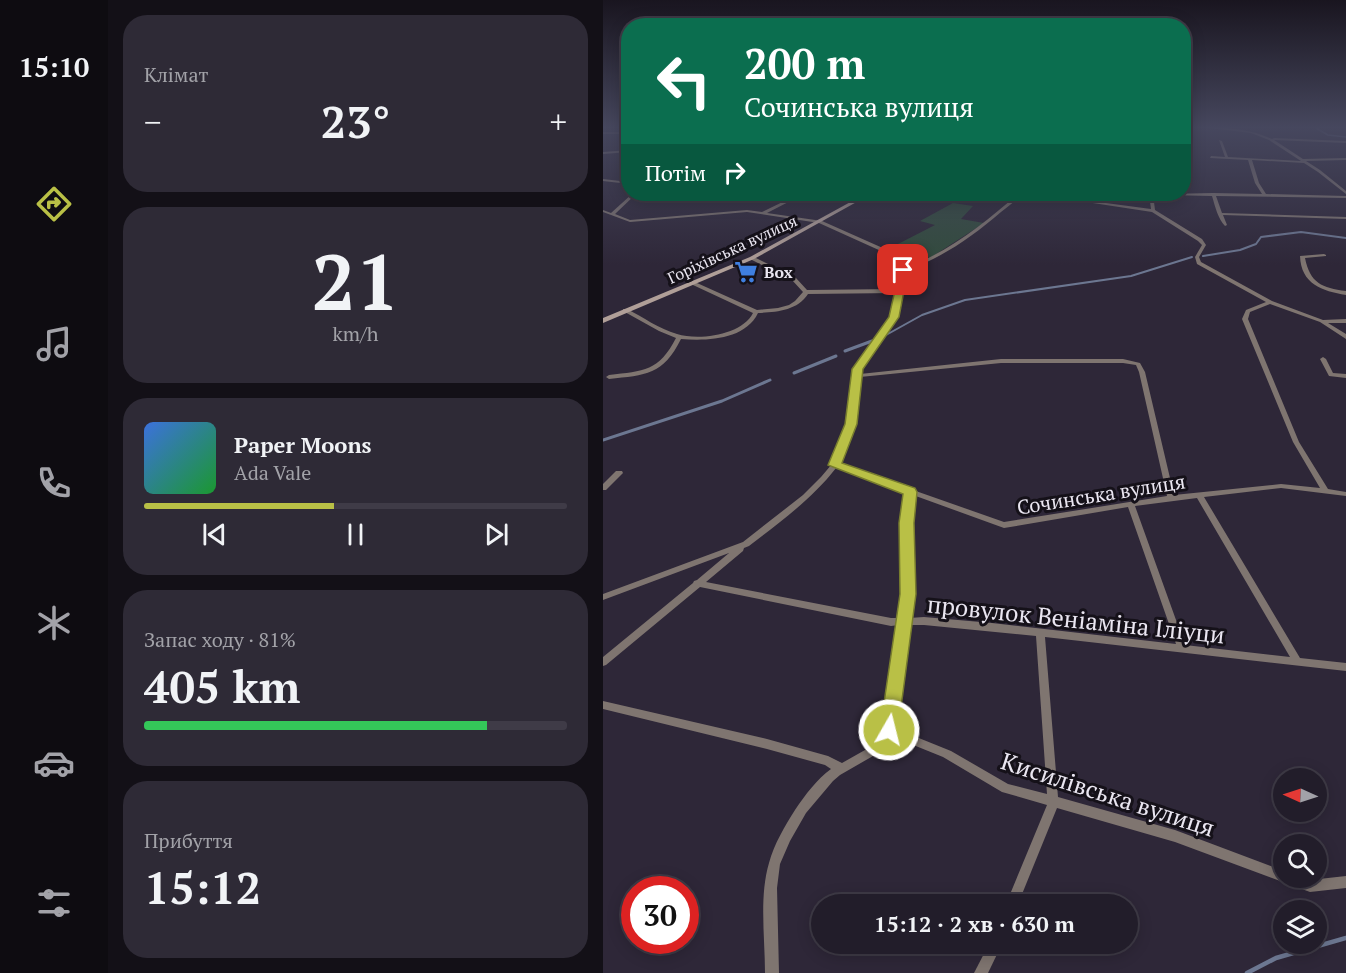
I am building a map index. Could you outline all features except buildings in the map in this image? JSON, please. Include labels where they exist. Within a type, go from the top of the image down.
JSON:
[{"type":"street","points":[[1254,173],[1264,195]]},
{"type":"street","points":[[1318,173],[1346,195]]},
{"type":"street","points":[[603,180],[621,182]]},
{"type":"street","points":[[1191,194],[1346,195]]},
{"type":"street","points":[[1213,194],[1225,225]]},
{"type":"street","points":[[613,213],[626,201]]},
{"type":"street","points":[[763,213],[787,201]]},
{"type":"street","name":"Горіхівська вулиця","points":[[603,321],[752,258],[856,201]]},
{"type":"street","points":[[903,270],[925,262],[983,227],[1012,201]]},
{"type":"street","points":[[1084,201],[1153,212],[1200,240],[1204,245],[1197,257],[1199,263],[1270,302],[1322,321],[1346,337]]},
{"type":"street","points":[[1152,201],[1153,212]]},
{"type":"street","points":[[603,211],[613,213],[623,220],[640,221],[738,212],[763,213],[820,222],[883,250],[899,262],[903,270],[894,317],[863,358],[856,376],[851,424],[834,465],[806,497],[697,583],[603,662]]},
{"type":"street","points":[[1220,214],[1346,218]]},
{"type":"street","points":[[1324,255],[1302,257],[1308,277],[1321,289],[1346,293]]},
{"type":"street","points":[[695,284],[756,312],[785,309],[803,300],[806,292],[803,285],[752,258]]},
{"type":"street","points":[[806,292],[898,291]]},
{"type":"street","points":[[1270,302],[1248,311],[1245,319],[1296,442],[1325,491]]},
{"type":"street","points":[[625,310],[679,337],[724,336],[745,327],[754,319],[756,312]]},
{"type":"street","points":[[1322,321],[1346,321]]},
{"type":"street","points":[[605,377],[647,372],[658,367],[668,359],[679,337]]},
{"type":"street","points":[[1323,359],[1331,375],[1346,376]]},
{"type":"street","points":[[856,376],[1001,361],[1113,361],[1138,364],[1142,372],[1170,498]]},
{"type":"street","name":"Сочинська вулиця","points":[[834,465],[1004,525],[1170,498],[1281,486],[1345,495]]},
{"type":"street","points":[[603,488],[619,473]]},
{"type":"street","points":[[773,973],[772,876],[777,854],[809,801],[840,768],[859,760],[876,748],[889,730],[908,594],[906,523],[911,492]]},
{"type":"street","points":[[1199,495],[1297,661]]},
{"type":"street","points":[[1131,505],[1182,649]]},
{"type":"street","points":[[603,597],[745,544]]},
{"type":"street","name":"провулок Веніаміна Іліуци","points":[[697,583],[891,622],[992,627],[1346,667]]},
{"type":"street","points":[[1016,894],[1053,804],[1040,634]]},
{"type":"street","points":[[603,705],[767,744],[828,761],[840,768]]},
{"type":"street","name":"Кисилівська вулиця","points":[[889,730],[947,754],[1006,788],[1053,804],[1175,836],[1273,873]]},
{"type":"street","name":"Кисилівська вулиця","points":[[1327,884],[1346,882]]},
{"type":"street","points":[[981,973],[991,954]]},
{"type":"green space","points":[[953,203],[973,206],[961,219],[984,223],[930,258],[896,245],[935,225],[920,221]]},
{"type":"waterway","points":[[1203,256],[1240,250],[1256,244],[1261,237],[1301,232],[1346,238]]},
{"type":"waterway","points":[[886,335],[922,315],[965,300],[1131,276],[1192,257]]},
{"type":"waterway","points":[[845,351],[872,341]]},
{"type":"waterway","points":[[794,373],[836,356]]},
{"type":"waterway","points":[[603,440],[722,401],[770,380]]},
{"type":"waterway","points":[[1247,973],[1276,958],[1346,938]]},
{"type":"place","name":"Box","points":[[746,272]]},
{"type":"route","points":[[889,730],[908,594],[906,523],[911,492],[834,465],[849,432],[853,391],[858,369],[863,358],[894,317],[903,270]]}]
